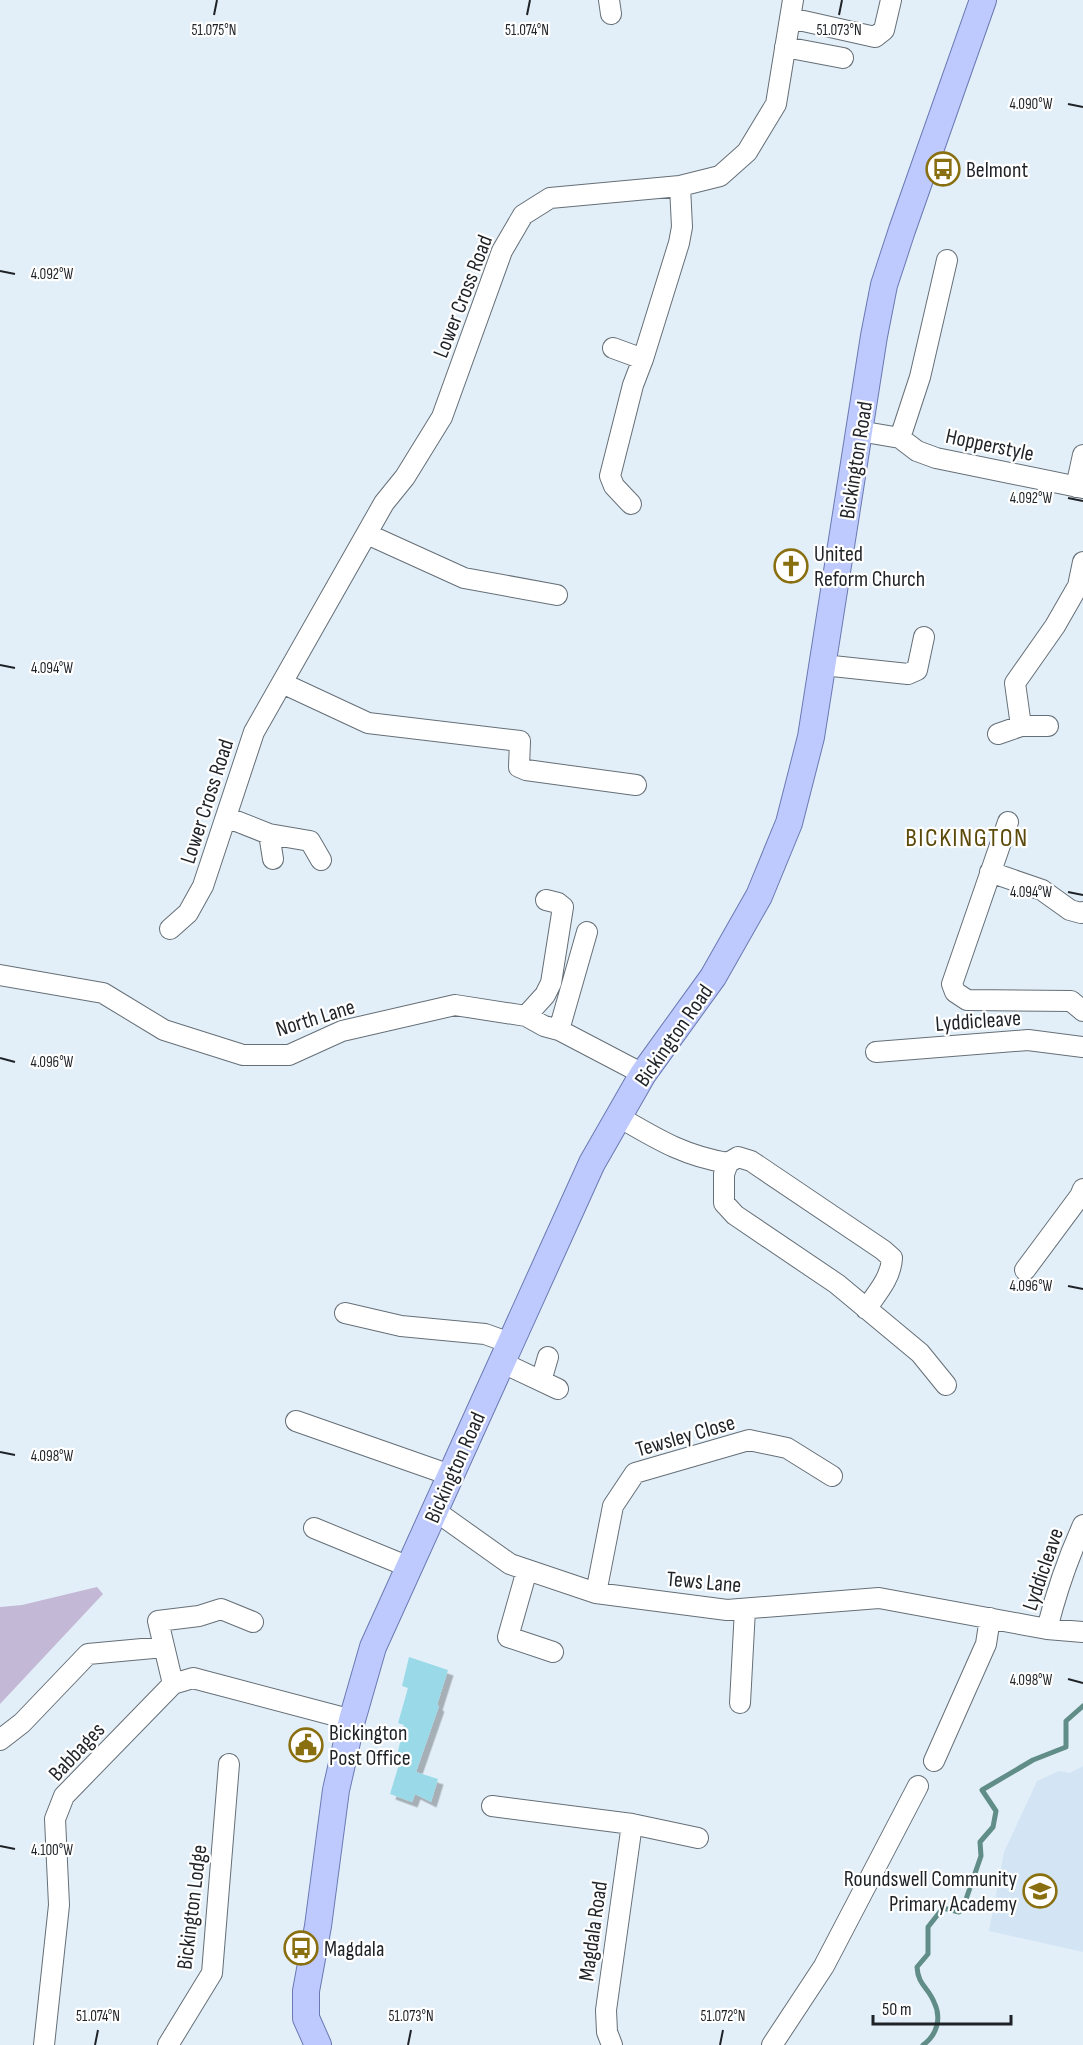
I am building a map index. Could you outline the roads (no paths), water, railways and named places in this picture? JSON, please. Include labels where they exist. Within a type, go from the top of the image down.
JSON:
[{"type":"main road","name":"Bickington Road","points":[[318,2045],[306,2018],[306,1991],[318,1926],[336,1790],[352,1720],[373,1647],[592,1162],[643,1074],[713,977],[759,896],[789,823],[811,737],[884,285],[983,0]]},
{"type":"street","points":[[792,9],[875,37],[884,30],[891,0]]},
{"type":"street","name":"Lower Cross Road","points":[[170,929],[188,914],[203,886],[254,732],[384,503],[405,477],[442,417],[502,251],[523,215],[550,198],[680,186],[720,176],[747,152],[776,104],[792,9]]},
{"type":"street","points":[[786,47],[843,58]]},
{"type":"street","points":[[631,504],[614,486],[610,476],[633,385],[680,243],[682,226],[680,186]]},
{"type":"street","points":[[900,438],[920,377],[947,260]]},
{"type":"street","points":[[613,348],[643,359]]},
{"type":"street","name":"Hopperstyle","points":[[859,432],[900,438],[917,451],[936,458],[1079,487],[1083,454]]},
{"type":"street","points":[[367,534],[464,578],[557,594]]},
{"type":"street","points":[[1021,726],[1015,683],[1055,626],[1078,586],[1083,562]]},
{"type":"street","points":[[823,665],[908,675],[917,670],[924,637]]},
{"type":"street","points":[[282,683],[369,723],[520,741],[519,767],[526,770],[636,785]]},
{"type":"street","points":[[998,734],[1021,726],[1048,726]]},
{"type":"street","points":[[226,817],[269,834],[310,842],[321,860]]},
{"type":"street","points":[[1008,822],[952,984],[955,992],[967,1000],[1071,1001],[1083,1011]]},
{"type":"street","points":[[269,834],[273,859]]},
{"type":"street","points":[[990,872],[1042,890],[1070,910],[1081,914],[1083,912]]},
{"type":"street","points":[[526,1016],[545,995],[552,983],[563,907],[546,900]]},
{"type":"street","points":[[559,1030],[587,932]]},
{"type":"street","name":"North Lane","points":[[0,975],[103,993],[164,1030],[243,1055],[289,1055],[342,1031],[455,1005],[526,1016],[543,1026],[559,1030],[643,1074]]},
{"type":"street","name":"Lyddicleave","points":[[876,1052],[1028,1040],[1083,1047]]},
{"type":"street","points":[[618,1118],[673,1148],[703,1159],[728,1163]]},
{"type":"street","points":[[866,1309],[892,1268],[892,1258],[751,1161],[738,1157],[728,1163],[724,1174],[724,1203],[735,1215],[837,1284],[866,1309],[920,1353],[946,1385]]},
{"type":"street","points":[[1025,1270],[1083,1189]]},
{"type":"street","points":[[345,1313],[401,1326],[485,1334],[506,1353],[550,1385],[548,1357]]},
{"type":"street","points":[[296,1421],[450,1474]]},
{"type":"street","name":"Tewsley Close","points":[[596,1593],[613,1506],[635,1473],[749,1440],[787,1448],[832,1476]]},
{"type":"street","name":"Tews Lane","points":[[434,1510],[510,1564],[596,1593],[727,1610],[879,1599],[1047,1629],[1083,1632]]},
{"type":"street","name":"Lyddicleave","points":[[1047,1629],[1057,1593],[1083,1525]]},
{"type":"street","points":[[314,1528],[409,1567]]},
{"type":"street","points":[[527,1570],[507,1637],[553,1652]]},
{"type":"street","points":[[253,1622],[221,1609],[199,1616],[158,1621],[173,1684],[193,1678],[352,1720]]},
{"type":"street","points":[[740,1702],[745,1609]]},
{"type":"street","points":[[934,1761],[986,1644],[990,1618]]},
{"type":"street","points":[[0,1740],[22,1723],[88,1654],[164,1647]]},
{"type":"street","name":"Babbages","points":[[44,2045],[59,1905],[55,1819],[64,1796],[173,1684]]},
{"type":"street","name":"Bickington Lodge","points":[[168,2045],[212,1973],[229,1764]]},
{"type":"street","points":[[772,2045],[824,1966],[918,1786]]},
{"type":"street","points":[[492,1806],[632,1824],[698,1838]]},
{"type":"street","name":"Magdala Road","points":[[612,2045],[607,2032],[606,2010],[632,1824]]},
{"type":"waterway","points":[[923,2045],[935,2031],[938,2014],[932,1997],[919,1978],[917,1967],[928,1954],[928,1927],[943,1908],[959,1912],[964,1905],[981,1856],[980,1842],[993,1827],[996,1811],[982,1790],[1033,1760],[1066,1747],[1066,1721],[1083,1706]]},
{"type":"place","name":"Belmont","points":[[943,169]]},
{"type":"place","name":"United Reform Church","points":[[791,566]]},
{"type":"place","name":"Bickington Post Office","points":[[306,1745]]},
{"type":"place","name":"Roundswell Community Primary Academy","points":[[1040,1891]]},
{"type":"place","name":"Magdala","points":[[301,1948]]},
{"type":"district","name":"BICKINGTON","points":[[967,837]]}]
